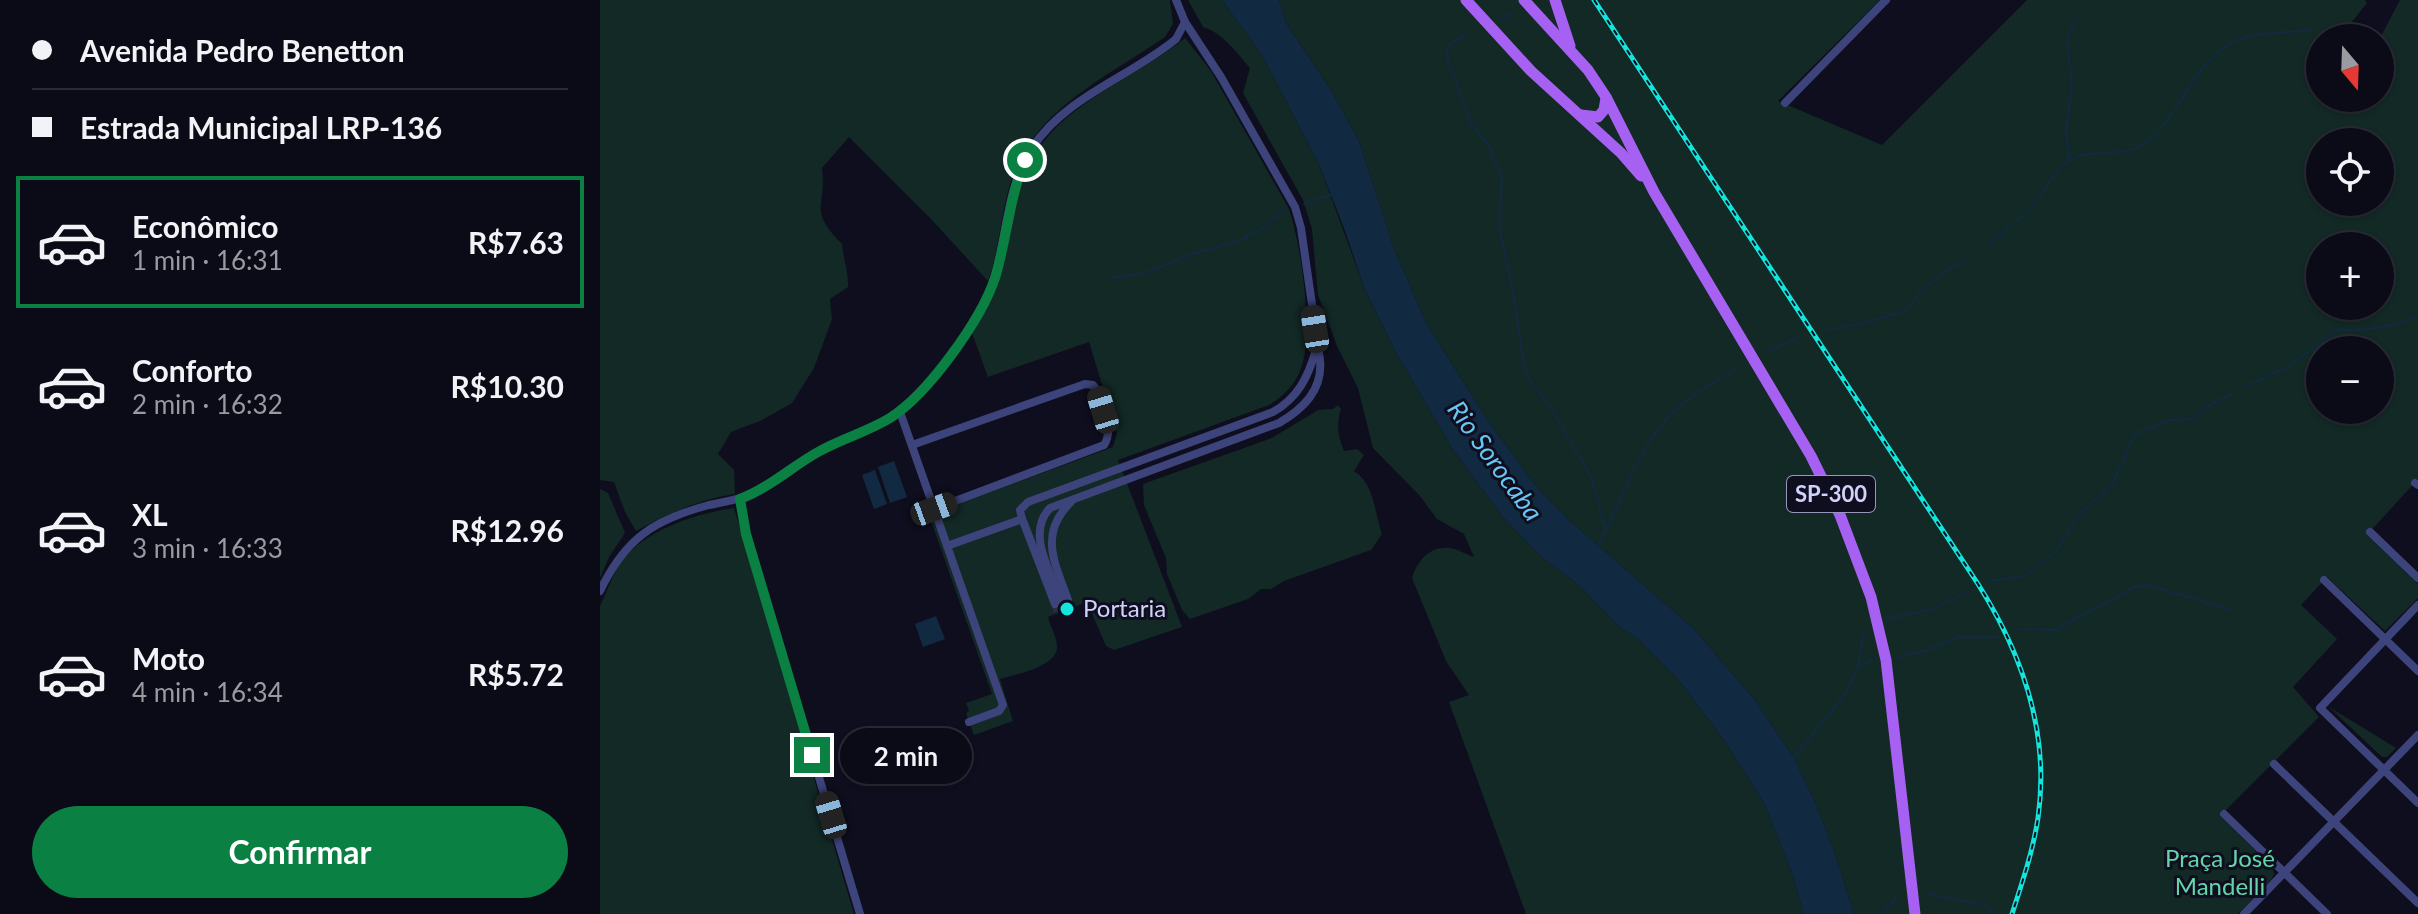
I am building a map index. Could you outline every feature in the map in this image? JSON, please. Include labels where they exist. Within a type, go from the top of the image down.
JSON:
[{"type":"main road","name":"SP-300","points":[[1466,0],[1524,65],[1621,153],[1654,192]]},
{"type":"main road","name":"SP-300","points":[[1524,0],[1573,54],[1606,97],[1654,192],[1811,456],[1831,495],[1857,556],[1874,608],[1888,670],[1915,914]]},
{"type":"main road","points":[[1555,0],[1560,23],[1573,54]]},
{"type":"main road","points":[[1578,114],[1598,117],[1604,110],[1606,97]]},
{"type":"street","points":[[947,546],[1022,520],[1035,524],[1054,506],[1260,430],[1291,416],[1309,399],[1318,385],[1321,370],[1301,228],[1295,207],[1221,77],[1185,22],[1176,0]]},
{"type":"street","points":[[1785,103],[1886,0]]},
{"type":"street","points":[[600,591],[624,550],[646,531],[687,512],[740,499],[761,490],[819,451],[900,412],[939,369],[986,299],[995,278],[1017,178],[1032,148],[1067,111],[1169,45],[1180,34],[1185,22]]},
{"type":"street","points":[[1062,602],[1022,520],[1022,507],[1031,501],[1273,412],[1291,400],[1303,385],[1317,346]]},
{"type":"street","points":[[912,445],[1085,384],[1093,385],[1097,391],[1109,429],[1104,445],[934,509]]},
{"type":"street","points":[[900,412],[1003,705],[999,711],[969,722]]},
{"type":"street","points":[[1062,602],[1051,547],[1053,529],[1059,515],[1075,498]]},
{"type":"street","points":[[740,499],[746,534],[860,914]]},
{"type":"street","points":[[1031,501],[1042,506],[1039,536],[1062,602]]},
{"type":"street","points":[[1043,517],[1053,529]]},
{"type":"street","points":[[2370,532],[2418,578]]},
{"type":"street","points":[[1039,536],[1051,547]]},
{"type":"street","points":[[2324,580],[2418,671]]},
{"type":"street","points":[[2418,605],[2320,708],[2418,803]]},
{"type":"street","points":[[2244,914],[2418,735]]},
{"type":"street","points":[[2274,764],[2418,903]]},
{"type":"street","points":[[2224,814],[2327,914]]},
{"type":"green space","points":[[600,0],[1170,0],[1173,24],[1165,37],[1076,96],[1037,133],[1012,178],[988,281],[849,137],[822,168],[822,215],[842,244],[848,287],[830,299],[832,319],[814,368],[792,403],[760,421],[731,432],[718,454],[734,470],[735,494],[684,508],[636,531],[614,482],[600,480]]},
{"type":"green space","points":[[1188,0],[1222,0],[1263,57],[1319,164],[1364,287],[1395,351],[1452,448],[1502,516],[1542,558],[1579,585],[1618,626],[1638,639],[1678,679],[1726,743],[1764,803],[1791,870],[1804,914],[1526,914],[1449,702],[1469,695],[1446,661],[1412,578],[1421,560],[1436,549],[1453,549],[1474,557],[1464,534],[1437,519],[1420,496],[1373,448],[1358,388],[1337,346],[1318,295],[1312,229],[1303,200],[1243,93],[1250,68],[1223,39],[1203,27]]},
{"type":"green space","name":"Praça José Mandelli","points":[[1279,0],[1880,0],[1778,101],[1882,145],[2027,0],[2365,0],[2367,3],[2350,24],[2306,24],[2306,112],[2394,112],[2394,24],[2387,24],[2400,0],[2418,0],[2418,479],[2367,535],[2418,584],[2418,598],[2385,631],[2327,577],[2301,605],[2337,639],[2293,687],[2319,717],[2220,816],[2272,867],[2274,874],[2271,880],[2238,914],[1854,914],[1815,802],[1794,758],[1755,700],[1694,629],[1569,520],[1535,485],[1487,419],[1427,325],[1394,249],[1359,141],[1331,90],[1287,25]]},
{"type":"green space","points":[[1185,38],[1211,71],[1289,209],[1298,244],[1306,312],[1305,353],[1301,368],[1288,390],[1269,405],[1118,460],[1182,627],[1114,650],[1106,646],[1087,602],[1048,617],[1057,645],[1054,656],[1041,666],[1000,679],[1013,721],[974,735],[966,713],[969,711],[966,703],[992,694],[929,515],[1113,447],[1117,433],[1089,342],[988,377],[972,333],[998,285],[1022,183],[1035,154],[1048,136],[1084,104]]},
{"type":"green space","points":[[1338,405],[1341,409],[1338,425],[1342,446],[1344,451],[1357,449],[1364,455],[1354,471],[1370,491],[1382,534],[1371,550],[1284,581],[1271,589],[1261,589],[1248,599],[1190,619],[1182,610],[1167,574],[1166,558],[1144,505],[1143,484],[1272,438],[1318,410],[1333,409]]},
{"type":"green space","points":[[600,489],[608,493],[625,533],[600,578]]},
{"type":"green space","points":[[734,508],[854,914],[600,914],[600,606],[618,567],[648,537],[676,523]]},
{"type":"green space","points":[[2329,707],[2396,748],[2387,757],[2382,757]]},
{"type":"water","name":"Rio Sorocaba","points":[[1222,0],[1279,0],[1287,25],[1331,90],[1359,141],[1394,249],[1427,325],[1487,419],[1535,485],[1569,520],[1694,629],[1755,700],[1794,758],[1815,802],[1854,914],[1804,914],[1791,870],[1764,803],[1726,743],[1678,679],[1638,639],[1618,626],[1579,585],[1542,558],[1502,516],[1452,448],[1395,351],[1364,287],[1319,164],[1263,57]]},
{"type":"water","points":[[894,461],[907,497],[890,503],[878,467]]},
{"type":"water","points":[[875,470],[887,504],[874,509],[862,475]]},
{"type":"water","points":[[936,616],[945,639],[923,647],[915,624]]},
{"type":"waterway","points":[[1500,19],[1511,14]]},
{"type":"waterway","points":[[2069,159],[2066,130],[2072,87],[2067,41],[2076,18]]},
{"type":"waterway","points":[[1988,246],[2031,206],[2067,162],[2087,154],[2128,150],[2148,141],[2172,114],[2203,68],[2229,44],[2254,35],[2306,30]]},
{"type":"waterway","points":[[1467,34],[1447,48],[1448,61],[1471,124],[1488,144],[1502,178],[1499,226],[1525,372],[1559,421],[1592,479],[1606,531]]},
{"type":"waterway","points":[[1304,204],[1333,194]]},
{"type":"waterway","points":[[1110,278],[1145,273],[1192,254],[1247,238],[1247,234],[1257,233],[1285,209]]},
{"type":"waterway","points":[[1827,330],[1906,310],[1928,285],[1967,258]]},
{"type":"waterway","points":[[2247,386],[2287,367],[2340,329],[2379,328],[2418,317]]},
{"type":"waterway","points":[[1767,351],[1801,337]]},
{"type":"waterway","points":[[1596,548],[1644,450],[1665,421],[1701,390],[1741,366]]},
{"type":"waterway","points":[[1989,581],[2025,576],[2057,550],[2077,517],[2113,483],[2135,434],[2171,420],[2192,419],[2211,404],[2232,394]]},
{"type":"waterway","points":[[2019,629],[2055,630],[2135,587],[2148,585],[2232,610]]},
{"type":"waterway","points":[[1887,618],[1928,610],[1966,592]]},
{"type":"waterway","points":[[1794,757],[1846,693],[1858,667],[1866,633]]},
{"type":"waterway","points":[[1897,657],[1925,651],[1958,637],[1999,637]]},
{"type":"waterway","points":[[1858,666],[1872,660]]},
{"type":"waterway","points":[[1928,894],[1985,905],[1997,914]]},
{"type":"waterway","points":[[1882,914],[1896,898]]},
{"type":"tunnel","points":[[1055,604],[1058,613]]},
{"type":"railway","points":[[1594,0],[1978,584],[2008,639],[2020,667],[2036,726],[2041,787],[2033,843],[2012,914]]},
{"type":"place","name":"Portaria","points":[[1067,609]]},
{"type":"route","points":[[812,755],[746,534],[740,499],[761,490],[819,451],[887,420],[921,391],[956,346],[986,299],[995,278],[1010,204],[1025,160]]}]
